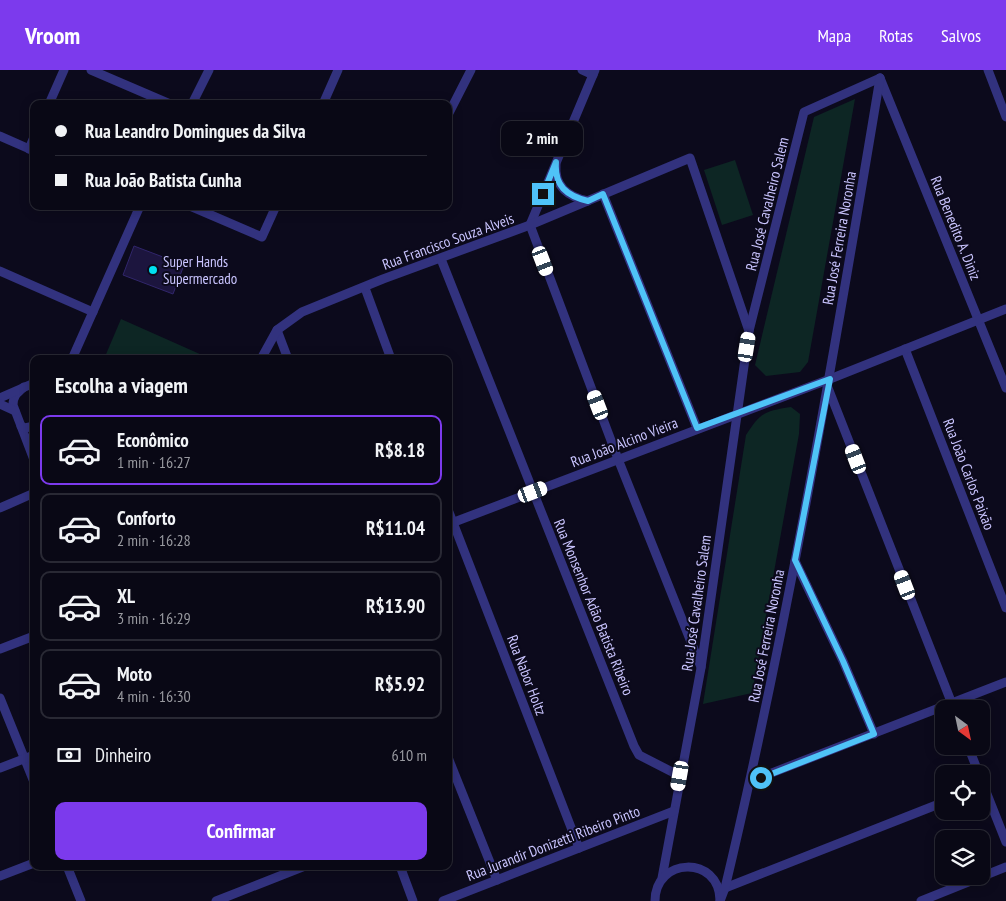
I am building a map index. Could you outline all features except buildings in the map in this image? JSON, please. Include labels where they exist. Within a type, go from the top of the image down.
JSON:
[{"type":"street","points":[[51,100],[64,70]]},
{"type":"street","points":[[91,70],[161,100]]},
{"type":"street","points":[[194,100],[209,70]]},
{"type":"street","points":[[324,100],[338,70]]},
{"type":"street","points":[[452,107],[471,70]]},
{"type":"street","points":[[582,70],[594,73],[530,225],[618,459],[701,668]]},
{"type":"street","points":[[988,70],[1006,117]]},
{"type":"street","name":"Rua José Cavalheiro Salem","points":[[654,901],[656,890],[662,878],[690,719],[701,668],[749,331],[804,112],[880,78]]},
{"type":"street","name":"Rua Benedito A. Diniz","points":[[880,78],[1006,388]]},
{"type":"street","name":"Rua José Ferreira Noronha","points":[[720,901],[725,888],[751,781],[769,695],[829,383],[880,78]]},
{"type":"street","points":[[0,136],[30,150]]},
{"type":"street","name":"Rua José Cavalheiro Salem","points":[[690,158],[749,331]]},
{"type":"street","name":"Rua Francisco Souza Alveis","points":[[262,355],[277,330],[302,312],[530,225],[690,158]]},
{"type":"street","points":[[556,162],[555,172],[560,184],[568,194],[588,201]]},
{"type":"street","points":[[603,194],[697,428]]},
{"type":"street","points":[[74,355],[138,210]]},
{"type":"street","points":[[199,210],[262,237],[274,210]]},
{"type":"street","name":"Rua Monsenhor Adão Batista Ribeiro","points":[[441,259],[634,746],[639,755],[680,776]]},
{"type":"street","points":[[0,271],[93,312]]},
{"type":"street","points":[[365,288],[390,355]]},
{"type":"street","name":"Rua João Alcino Vieira","points":[[452,523],[736,413],[829,383],[905,349],[1006,309]]},
{"type":"street","points":[[277,330],[286,355]]},
{"type":"street","name":"Rua João Carlos Paixão","points":[[905,349],[1006,608]]},
{"type":"street","points":[[829,383],[951,700]]},
{"type":"street","points":[[0,398],[30,385]]},
{"type":"street","points":[[24,388],[13,399],[30,450]]},
{"type":"street","points":[[0,404],[16,411]]},
{"type":"street","points":[[21,426],[25,428],[30,427]]},
{"type":"street","points":[[0,508],[30,495]]},
{"type":"street","name":"Rua Nabor Holtz","points":[[452,526],[579,848]]},
{"type":"street","points":[[795,560],[843,661],[874,734]]},
{"type":"street","points":[[0,648],[30,637]]},
{"type":"street","points":[[966,700],[1006,682]]},
{"type":"street","points":[[0,698],[30,772]]},
{"type":"street","points":[[751,781],[935,712]]},
{"type":"street","points":[[0,768],[30,756]]},
{"type":"street","points":[[452,768],[497,880]]},
{"type":"street","points":[[990,803],[1006,842]]},
{"type":"street","points":[[725,888],[935,806]]},
{"type":"street","name":"Rua Jurandir Donizetti Ribeiro Pinto","points":[[443,901],[674,811]]},
{"type":"street","points":[[0,876],[30,865]]},
{"type":"street","points":[[662,878],[672,870],[685,867],[697,868],[713,879],[719,890],[720,901]]},
{"type":"street","points":[[921,901],[935,898],[1006,867]]},
{"type":"street","points":[[69,870],[81,901]]},
{"type":"street","points":[[216,901],[294,870]]},
{"type":"street","points":[[401,870],[413,901]]},
{"type":"green space","points":[[855,99],[808,362],[800,372],[766,376],[755,365],[814,117]]},
{"type":"green space","points":[[735,160],[753,215],[722,225],[704,170]]},
{"type":"green space","points":[[121,319],[202,355],[106,355]]},
{"type":"green space","points":[[791,407],[800,414],[799,434],[752,693],[703,704],[746,435],[756,421],[764,414]]},
{"type":"place","name":"Super Hands Supermercado","points":[[153,270]]},
{"type":"route","points":[[543,194],[556,162],[555,172],[560,184],[568,194],[588,201],[603,194],[697,428],[830,379],[795,560],[843,661],[874,734],[761,778]]}]
